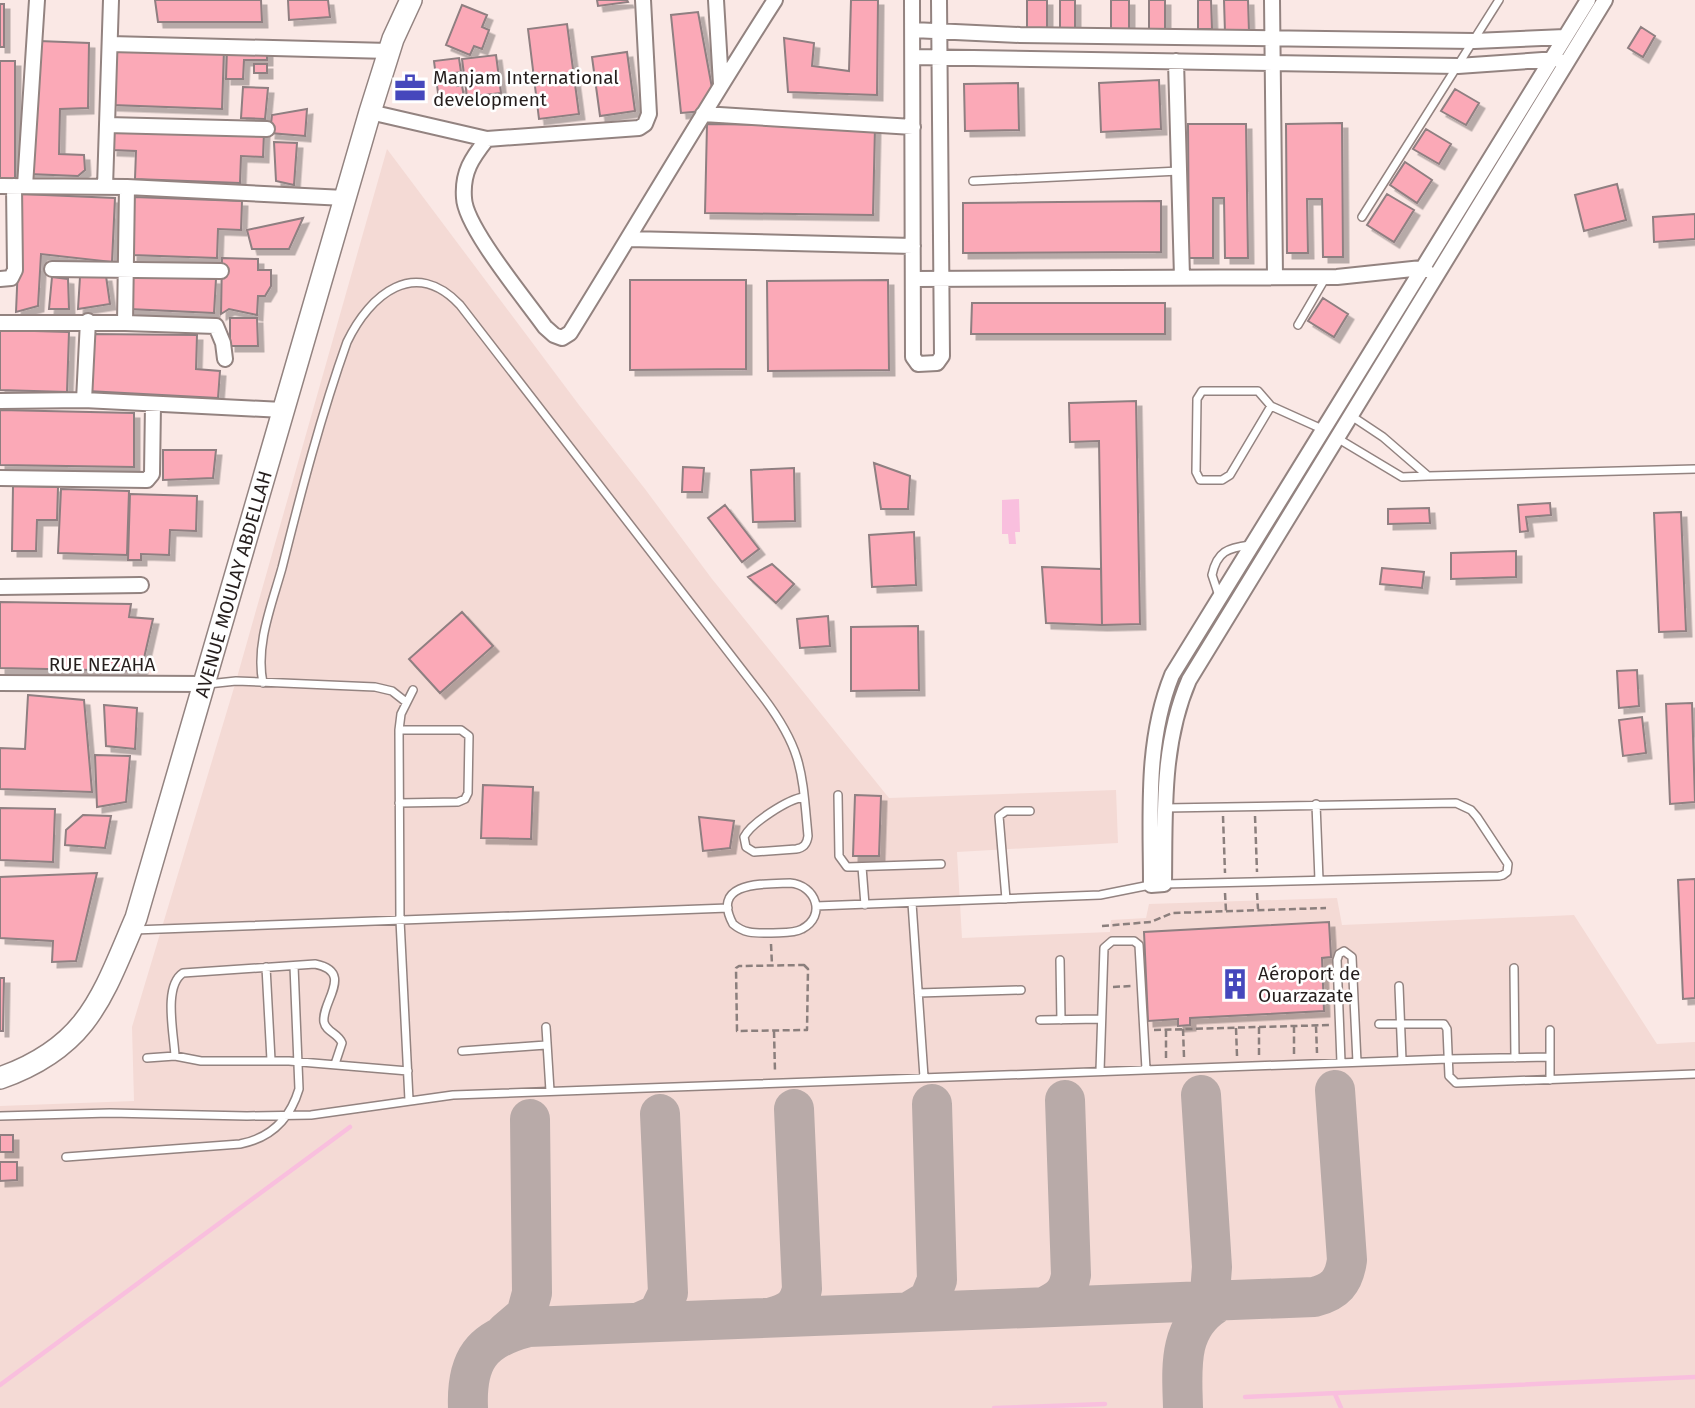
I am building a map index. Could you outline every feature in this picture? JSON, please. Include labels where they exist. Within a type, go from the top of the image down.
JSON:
[{"type":"main road","name":"AVENUE MOULAY ABDELLAH","points":[[391,45],[395,0]]},
{"type":"main road","name":"AVENUE MOULAY ABDELLAH","points":[[0,1078],[25,1069],[71,1039],[97,1005],[131,930],[370,112],[391,45],[411,0]]},
{"type":"street","points":[[0,279],[11,278],[15,270],[13,186],[37,0]]},
{"type":"street","points":[[105,187],[111,0]]},
{"type":"street","points":[[370,112],[487,139],[639,128],[645,124],[649,114],[643,0]]},
{"type":"street","points":[[716,0],[721,84]]},
{"type":"street","points":[[487,139],[470,160],[466,177],[464,200],[472,225],[545,327],[562,338],[570,333],[775,0]]},
{"type":"street","points":[[912,0],[913,357],[918,364],[937,363],[942,359],[939,0]]},
{"type":"street","points":[[1272,0],[1275,277]]},
{"type":"street","points":[[1158,884],[1152,762],[1159,712],[1182,657],[1588,0]]},
{"type":"street","points":[[1158,884],[1172,731],[1189,680],[1605,0]]},
{"type":"street","points":[[913,30],[1020,35],[1474,41],[1565,37]]},
{"type":"street","points":[[110,44],[391,45]]},
{"type":"street","points":[[913,57],[1458,66],[1569,59]]},
{"type":"street","points":[[1176,61],[1182,278]]},
{"type":"street","points":[[703,114],[913,127]]},
{"type":"street","points":[[107,125],[268,129]]},
{"type":"street","points":[[13,186],[127,187],[345,198]]},
{"type":"street","points":[[124,323],[127,187]]},
{"type":"street","points":[[629,239],[913,246]]},
{"type":"street","points":[[914,279],[1326,277],[1422,268],[1436,275]]},
{"type":"street","points":[[52,269],[221,271]]},
{"type":"street","points":[[84,400],[88,321]]},
{"type":"street","points":[[0,323],[88,321],[215,326],[223,343],[225,359]]},
{"type":"street","points":[[0,401],[84,400],[283,410]]},
{"type":"street","points":[[0,478],[147,480],[152,474],[152,404]]},
{"type":"street","points":[[1336,407],[1350,415]]},
{"type":"street","points":[[1322,429],[1336,438]]},
{"type":"street","points":[[0,587],[141,585]]},
{"type":"street","name":"RUE NEZAHA","points":[[0,683],[204,684]]},
{"type":"lane","points":[[1362,217],[1499,0]]},
{"type":"lane","points":[[973,181],[1179,172]]},
{"type":"lane","points":[[1297,325],[1326,277]]},
{"type":"lane","points":[[263,682],[260,660],[264,639],[294,520],[347,342],[359,319],[384,293],[404,284],[426,283],[446,291],[460,304],[783,724],[799,759],[804,797],[808,836],[805,845],[796,849],[754,852],[746,847],[744,838],[750,830],[785,804],[804,797]]},
{"type":"lane","points":[[1271,406],[1230,475],[1222,480],[1200,480],[1196,472],[1197,399],[1202,391],[1258,391],[1271,406],[1322,429]]},
{"type":"lane","points":[[1350,415],[1383,437],[1428,476]]},
{"type":"lane","points":[[1336,438],[1402,477],[1695,469]]},
{"type":"lane","points":[[204,684],[236,681],[375,687],[392,691],[406,702]]},
{"type":"lane","points":[[409,1100],[401,920],[399,730],[406,702],[413,690]]},
{"type":"lane","points":[[399,730],[461,730],[469,736],[468,793],[465,800],[400,803]]},
{"type":"lane","points":[[838,795],[840,860],[847,867],[941,864]]},
{"type":"lane","points":[[816,906],[1100,895],[1158,884],[1499,876],[1507,872],[1508,864],[1477,817],[1471,810],[1456,803],[1165,808]]},
{"type":"lane","points":[[1316,804],[1319,880]]},
{"type":"lane","points":[[1006,899],[999,816],[1004,811],[1030,811]]},
{"type":"lane","points":[[862,867],[865,905]]},
{"type":"lane","points":[[790,883],[805,887],[815,899],[816,906],[815,915],[805,928],[771,933],[747,933],[740,930],[733,924],[728,908],[734,893],[747,885],[790,883]]},
{"type":"lane","points":[[912,903],[924,1077]]},
{"type":"lane","points":[[131,930],[728,908]]},
{"type":"lane","points":[[1100,1071],[1106,944],[1131,941],[1139,946],[1146,1069]]},
{"type":"lane","points":[[1341,1062],[1337,957],[1344,951],[1352,957],[1357,1062]]},
{"type":"lane","points":[[1060,960],[1061,1020]]},
{"type":"lane","points":[[175,1056],[171,992],[177,977],[191,971],[320,965],[332,975],[334,991],[324,1022],[330,1031],[341,1039],[335,1064]]},
{"type":"lane","points":[[66,1157],[240,1144],[267,1135],[287,1115],[295,1103],[299,1089],[294,966]]},
{"type":"lane","points":[[266,967],[271,1060]]},
{"type":"lane","points":[[1514,968],[1515,1058]]},
{"type":"lane","points":[[1399,986],[1402,1060]]},
{"type":"lane","points":[[919,993],[1021,990]]},
{"type":"lane","points":[[1040,1020],[1101,1019]]},
{"type":"lane","points":[[1379,1024],[1444,1024],[1447,1029],[1449,1076],[1456,1083],[1695,1074]]},
{"type":"lane","points":[[1340,1025],[1355,1025]]},
{"type":"lane","points":[[545,1027],[550,1091]]},
{"type":"lane","points":[[1550,1030],[1550,1080]]},
{"type":"lane","points":[[462,1051],[547,1045]]},
{"type":"lane","points":[[147,1058],[175,1056],[201,1061],[271,1060],[408,1071]]},
{"type":"lane","points":[[0,1116],[110,1113],[287,1115],[344,1111],[453,1095],[1341,1062],[1550,1057]]},
{"type":"path","points":[[1223,806],[1226,911]]},
{"type":"path","points":[[1255,806],[1258,909]]},
{"type":"path","points":[[1102,926],[1151,922],[1172,913],[1326,908]]},
{"type":"path","points":[[771,933],[772,965]]},
{"type":"path","points":[[804,965],[808,969],[809,1028],[774,1031],[739,1031],[735,1027],[736,968],[739,966],[804,965]]},
{"type":"path","points":[[1102,987],[1141,986]]},
{"type":"path","points":[[1144,1030],[1340,1025]]},
{"type":"path","points":[[1293,1064],[1294,1026]]},
{"type":"path","points":[[1317,1026],[1317,1063]]},
{"type":"path","points":[[1259,1027],[1259,1065]]},
{"type":"path","points":[[1236,1028],[1238,1066]]},
{"type":"path","points":[[1183,1029],[1184,1068]]},
{"type":"path","points":[[1166,1030],[1167,1069]]},
{"type":"path","points":[[774,1031],[775,1083]]},
{"type":"shaded area","points":[[387,149],[712,579],[889,798],[1116,790],[1118,843],[957,852],[962,938],[1110,932],[1111,920],[1146,918],[1149,904],[1337,898],[1342,925],[1574,915],[1657,1044],[1695,1042],[1695,1408],[0,1408],[0,1106],[134,1101],[132,1027],[236,681]]},
{"type":"shaded area","points":[[1019,499],[1020,532],[1015,532],[1016,544],[1009,544],[1008,534],[1002,534],[1002,500]]},
{"type":"building","points":[[155,0],[261,0],[262,22],[158,22]]},
{"type":"building","points":[[288,0],[328,0],[330,17],[289,20]]},
{"type":"building","points":[[597,0],[627,0],[628,2],[598,6]]},
{"type":"building","points":[[851,0],[878,0],[877,95],[788,92],[784,38],[814,43],[812,66],[849,71]]},
{"type":"building","points":[[1027,0],[1047,0],[1047,33],[1027,33]]},
{"type":"building","points":[[1060,0],[1075,0],[1075,32],[1060,32]]},
{"type":"building","points":[[1111,0],[1129,0],[1129,30],[1111,31]]},
{"type":"building","points":[[1149,0],[1165,0],[1165,30],[1149,30]]},
{"type":"building","points":[[1198,0],[1211,0],[1212,29],[1198,29]]},
{"type":"building","points":[[1224,0],[1248,0],[1249,32],[1225,33]]},
{"type":"building","points":[[0,4],[4,4],[4,47],[0,47]]},
{"type":"building","points":[[462,5],[487,15],[482,27],[489,30],[482,49],[474,46],[470,55],[446,45]]},
{"type":"building","points":[[698,12],[712,88],[704,111],[681,113],[671,15]]},
{"type":"building","points":[[567,24],[579,114],[539,119],[528,29]]},
{"type":"building","points":[[1641,27],[1655,36],[1643,57],[1628,48]]},
{"type":"building","points":[[39,41],[89,43],[88,108],[60,109],[59,154],[84,155],[85,170],[78,176],[29,174]]},
{"type":"building","points":[[114,46],[224,49],[222,109],[112,105]]},
{"type":"building","points":[[227,49],[267,50],[267,60],[244,60],[243,79],[226,79]]},
{"type":"building","points":[[627,52],[635,111],[600,116],[592,57]]},
{"type":"building","points":[[496,55],[501,93],[467,97],[462,59]]},
{"type":"building","points":[[459,58],[461,72],[455,73],[457,86],[462,85],[464,98],[439,101],[434,61]]},
{"type":"building","points":[[0,61],[15,61],[15,180],[0,181]]},
{"type":"building","points":[[254,64],[267,64],[267,73],[254,73]]},
{"type":"building","points":[[1159,80],[1161,129],[1101,132],[1099,83]]},
{"type":"building","points":[[1018,83],[1019,130],[965,131],[964,84]]},
{"type":"building","points":[[243,87],[268,88],[265,119],[241,118]]},
{"type":"building","points":[[1455,89],[1479,103],[1466,125],[1441,111]]},
{"type":"building","points":[[307,109],[305,136],[270,133],[272,115]]},
{"type":"building","points":[[1342,123],[1343,257],[1323,257],[1322,199],[1307,199],[1308,253],[1287,253],[1286,124]]},
{"type":"building","points":[[707,124],[875,126],[873,215],[705,213]]},
{"type":"building","points":[[1188,124],[1246,124],[1248,258],[1225,258],[1224,198],[1213,198],[1213,258],[1189,258]]},
{"type":"building","points":[[113,126],[264,132],[263,157],[241,156],[240,183],[135,179],[136,151],[112,150]]},
{"type":"building","points":[[1426,129],[1451,144],[1439,164],[1413,149]]},
{"type":"building","points":[[274,142],[297,143],[294,185],[276,181]]},
{"type":"building","points":[[1405,162],[1432,180],[1417,203],[1390,185]]},
{"type":"building","points":[[1617,184],[1626,220],[1584,231],[1575,195]]},
{"type":"building","points":[[21,194],[115,198],[112,262],[41,254],[38,306],[16,312]]},
{"type":"building","points":[[1387,194],[1414,210],[1394,242],[1367,225]]},
{"type":"building","points":[[134,197],[242,201],[241,230],[218,229],[217,258],[132,255]]},
{"type":"building","points":[[1161,201],[1161,252],[963,253],[963,203]]},
{"type":"building","points":[[1695,214],[1695,239],[1654,242],[1653,217]]},
{"type":"building","points":[[303,218],[289,249],[252,249],[247,230]]},
{"type":"building","points":[[222,258],[258,259],[258,270],[271,270],[271,286],[265,296],[258,296],[257,315],[229,309],[221,314]]},
{"type":"building","points":[[130,275],[216,279],[214,313],[129,309]]},
{"type":"building","points":[[106,276],[110,304],[78,309],[80,277]]},
{"type":"building","points":[[52,277],[68,279],[69,309],[49,309]]},
{"type":"building","points":[[630,280],[746,280],[746,369],[630,370]]},
{"type":"building","points":[[888,280],[889,370],[768,371],[767,281]]},
{"type":"building","points":[[1323,298],[1348,314],[1334,337],[1308,321]]},
{"type":"building","points":[[972,303],[1165,303],[1165,334],[971,334]]},
{"type":"building","points":[[230,318],[257,318],[258,346],[230,346]]},
{"type":"building","points":[[0,330],[69,332],[67,392],[0,390]]},
{"type":"building","points":[[90,334],[197,335],[196,369],[220,371],[218,398],[87,391]]},
{"type":"building","points":[[1136,401],[1140,624],[1102,625],[1099,441],[1070,442],[1069,403]]},
{"type":"building","points":[[0,410],[134,413],[134,467],[0,465]]},
{"type":"building","points":[[163,450],[216,450],[213,478],[163,480]]},
{"type":"building","points":[[874,463],[910,476],[908,509],[881,509]]},
{"type":"building","points":[[683,467],[704,468],[702,492],[682,492]]},
{"type":"building","points":[[794,468],[795,521],[753,522],[751,470]]},
{"type":"building","points":[[13,486],[58,487],[57,520],[37,520],[36,551],[12,551]]},
{"type":"building","points":[[61,489],[129,491],[127,555],[58,553]]},
{"type":"building","points":[[130,494],[197,496],[196,531],[170,530],[169,555],[141,554],[141,560],[128,560]]},
{"type":"building","points":[[1550,503],[1551,515],[1526,517],[1528,531],[1520,532],[1518,505]]},
{"type":"building","points":[[725,505],[759,549],[742,562],[708,518]]},
{"type":"building","points":[[1429,508],[1430,523],[1388,524],[1388,509]]},
{"type":"building","points":[[1681,512],[1686,631],[1659,632],[1654,513]]},
{"type":"building","points":[[914,532],[916,585],[872,587],[869,535]]},
{"type":"building","points":[[1516,551],[1516,577],[1451,579],[1451,553]]},
{"type":"building","points":[[772,564],[794,584],[776,603],[748,577]]},
{"type":"building","points":[[1042,567],[1101,569],[1102,625],[1046,623]]},
{"type":"building","points":[[1382,568],[1424,572],[1422,588],[1380,584]]},
{"type":"building","points":[[0,602],[131,604],[129,617],[153,619],[141,671],[0,668]]},
{"type":"building","points":[[462,612],[493,646],[440,693],[409,659]]},
{"type":"building","points":[[828,616],[830,646],[800,648],[797,619]]},
{"type":"building","points":[[918,626],[919,690],[851,691],[851,627]]},
{"type":"building","points":[[1637,670],[1639,706],[1619,708],[1617,671]]},
{"type":"building","points":[[28,695],[84,700],[92,792],[0,789],[0,748],[25,749]]},
{"type":"building","points":[[1692,703],[1695,802],[1670,804],[1666,704]]},
{"type":"building","points":[[104,705],[137,708],[135,749],[106,746]]},
{"type":"building","points":[[1642,717],[1646,753],[1623,756],[1619,720]]},
{"type":"building","points":[[95,755],[130,756],[126,802],[97,807]]},
{"type":"building","points":[[483,785],[533,787],[531,839],[481,838]]},
{"type":"building","points":[[855,795],[881,796],[879,856],[853,856]]},
{"type":"building","points":[[0,808],[55,809],[53,862],[0,860]]},
{"type":"building","points":[[83,815],[111,816],[105,848],[65,845],[66,830]]},
{"type":"building","points":[[699,817],[734,821],[730,848],[703,851]]},
{"type":"building","points":[[97,873],[76,961],[52,962],[53,941],[0,938],[0,877]]},
{"type":"building","points":[[1695,879],[1695,998],[1683,999],[1678,880]]},
{"type":"building","name":"Aéroport de Ouarzazate","points":[[1329,922],[1331,957],[1322,958],[1324,1011],[1190,1018],[1190,1025],[1178,1026],[1178,1019],[1148,1021],[1144,932]]},
{"type":"building","points":[[0,978],[4,978],[3,1031],[0,1031]]},
{"type":"building","points":[[0,1135],[13,1135],[13,1152],[0,1152]]},
{"type":"building","points":[[0,1162],[17,1162],[17,1180],[0,1181]]},
{"type":"waterway","points":[[0,1385],[350,1127]]},
{"type":"waterway","points":[[1245,1397],[1695,1377]]},
{"type":"waterway","points":[[1335,1394],[1341,1408]]},
{"type":"waterway","points":[[994,1408],[1105,1404]]},
{"type":"taxiway","points":[[468,1408],[470,1377],[480,1354],[499,1338],[528,1327],[1321,1295],[1333,1289],[1341,1280],[1347,1260],[1335,1090]]},
{"type":"taxiway","points":[[1196,1320],[1210,1293],[1212,1267],[1201,1095]]},
{"type":"taxiway","points":[[1044,1307],[1062,1295],[1068,1287],[1071,1275],[1065,1100]]},
{"type":"taxiway","points":[[909,1312],[929,1300],[937,1280],[932,1104]]},
{"type":"taxiway","points":[[773,1317],[792,1308],[802,1289],[794,1109]]},
{"type":"taxiway","points":[[640,1322],[658,1314],[668,1293],[660,1114]]},
{"type":"taxiway","points":[[506,1332],[526,1315],[532,1293],[530,1119]]},
{"type":"taxiway","points":[[1183,1408],[1184,1350],[1194,1325],[1215,1304]]},
{"type":"place","name":"Manjam International development","points":[[410,88]]},
{"type":"place","name":"Aéroport de Ouarzazate","points":[[1235,984]]}]
